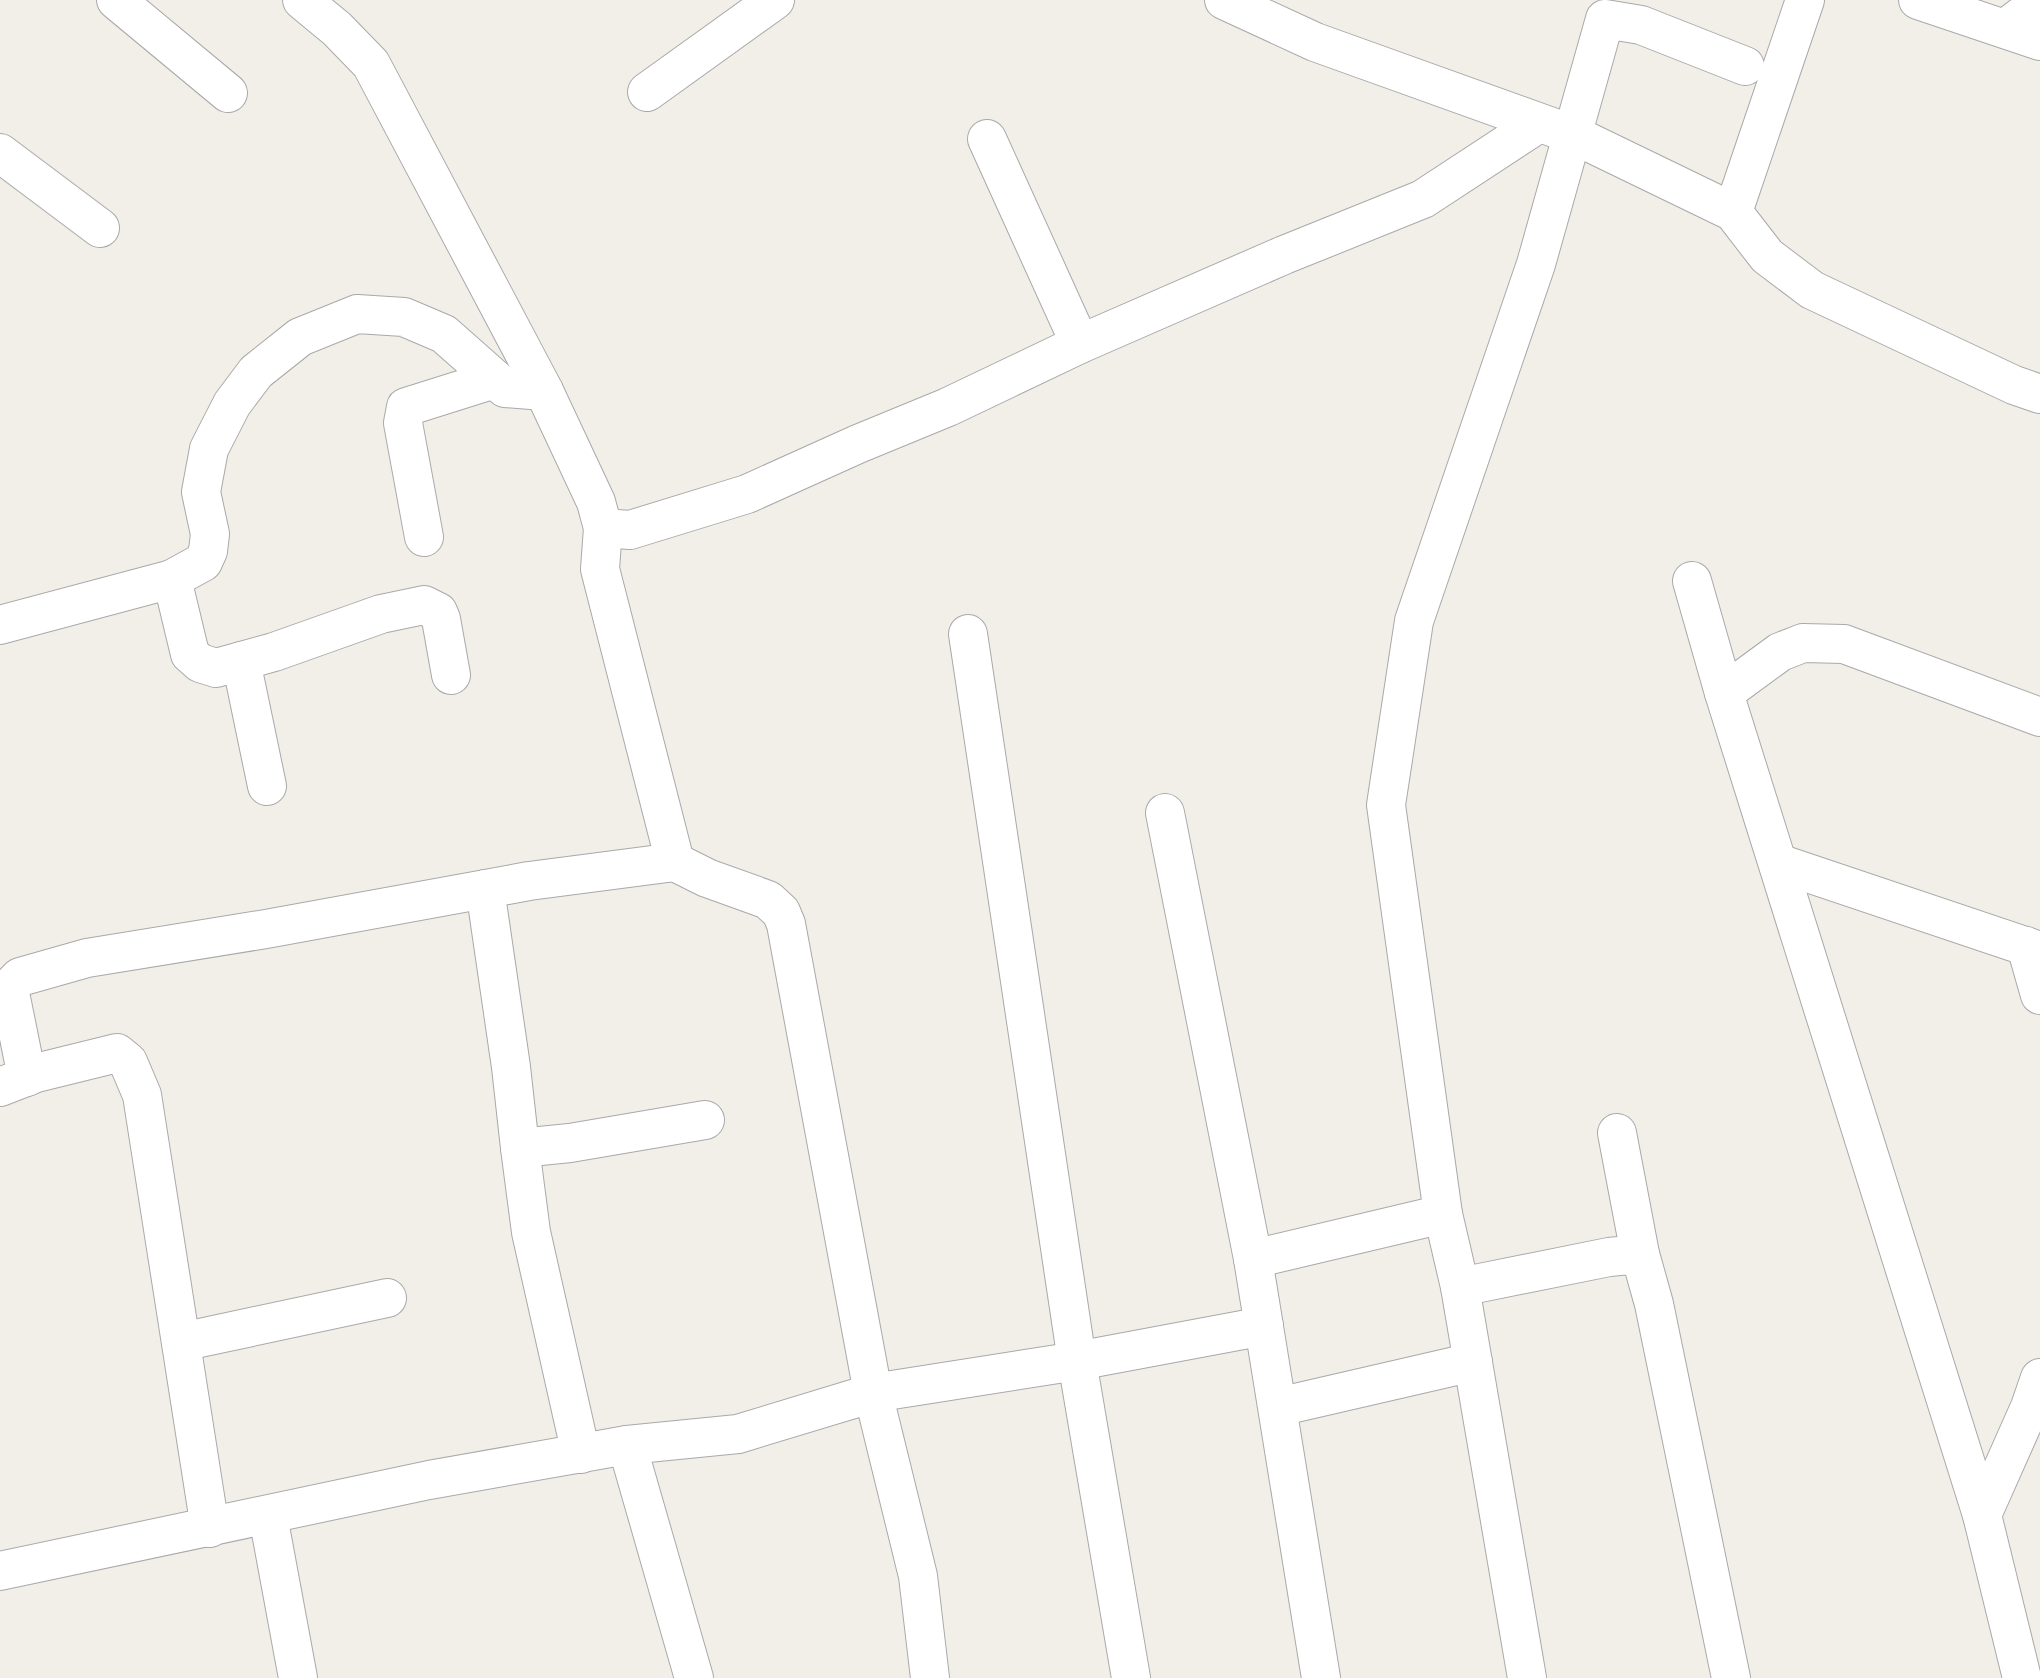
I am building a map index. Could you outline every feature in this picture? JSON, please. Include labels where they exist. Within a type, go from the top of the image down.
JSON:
[{"type":"street","points":[[116,0],[228,93]]},
{"type":"street","points":[[302,0],[337,29],[371,64],[544,391],[596,502],[603,528],[600,569],[675,862]]},
{"type":"street","points":[[647,92],[775,0]]},
{"type":"street","points":[[1224,0],[1315,42],[1574,135],[1733,212],[1768,256],[1812,290],[2003,380],[2040,394]]},
{"type":"street","points":[[1733,212],[1805,0]]},
{"type":"street","points":[[1918,0],[2023,35],[2040,2]]},
{"type":"street","points":[[1527,1678],[1460,1287],[1443,1214],[1386,805],[1414,621],[1536,264],[1605,19],[1641,25],[1745,66]]},
{"type":"street","points":[[603,528],[630,530],[747,494],[948,407],[1080,344],[1423,199],[1539,123]]},
{"type":"street","points":[[987,139],[1080,344]]},
{"type":"street","points":[[0,153],[100,228]]},
{"type":"street","points":[[0,625],[172,579],[202,562],[208,551],[210,534],[201,492],[209,449],[233,404],[256,372],[300,337],[358,314],[404,317],[443,334],[505,388],[544,391]]},
{"type":"street","points":[[425,537],[403,423],[405,407],[495,379]]},
{"type":"street","points":[[172,579],[190,654],[200,663],[216,668],[381,614],[424,605],[438,612],[441,619],[451,675]]},
{"type":"street","points":[[1692,581],[1724,693],[1982,1515],[2022,1678]]},
{"type":"street","points":[[968,634],[1077,1362],[1131,1678]]},
{"type":"street","points":[[1724,693],[1780,652],[1803,643],[1844,644],[2040,717]]},
{"type":"street","points":[[241,661],[267,786]]},
{"type":"street","points":[[1165,813],[1253,1259],[1321,1678]]},
{"type":"street","points":[[210,1528],[142,1095],[128,1062],[117,1053],[14,1082],[5,988],[20,977],[87,958],[529,881],[675,862],[707,878],[768,900],[781,912],[786,924],[873,1393],[918,1576],[930,1678]]},
{"type":"street","points":[[1778,863],[2033,949],[2040,995]]},
{"type":"street","points":[[485,889],[511,1067],[531,1232],[582,1454]]},
{"type":"street","points":[[520,1148],[570,1143],[705,1120]]},
{"type":"street","points":[[1617,1133],[1640,1254],[1654,1304],[1731,1678]]},
{"type":"street","points":[[1253,1259],[1443,1214]]},
{"type":"street","points":[[1460,1287],[1609,1257],[1640,1254]]},
{"type":"street","points":[[181,1342],[387,1298]]},
{"type":"street","points":[[0,1570],[268,1516],[429,1480],[627,1445],[738,1434],[873,1393],[1077,1362],[1264,1326]]},
{"type":"street","points":[[1278,1407],[1473,1362]]},
{"type":"street","points":[[1982,1515],[2040,1378]]},
{"type":"street","points":[[627,1445],[694,1678]]},
{"type":"street","points":[[268,1516],[298,1678]]}]
